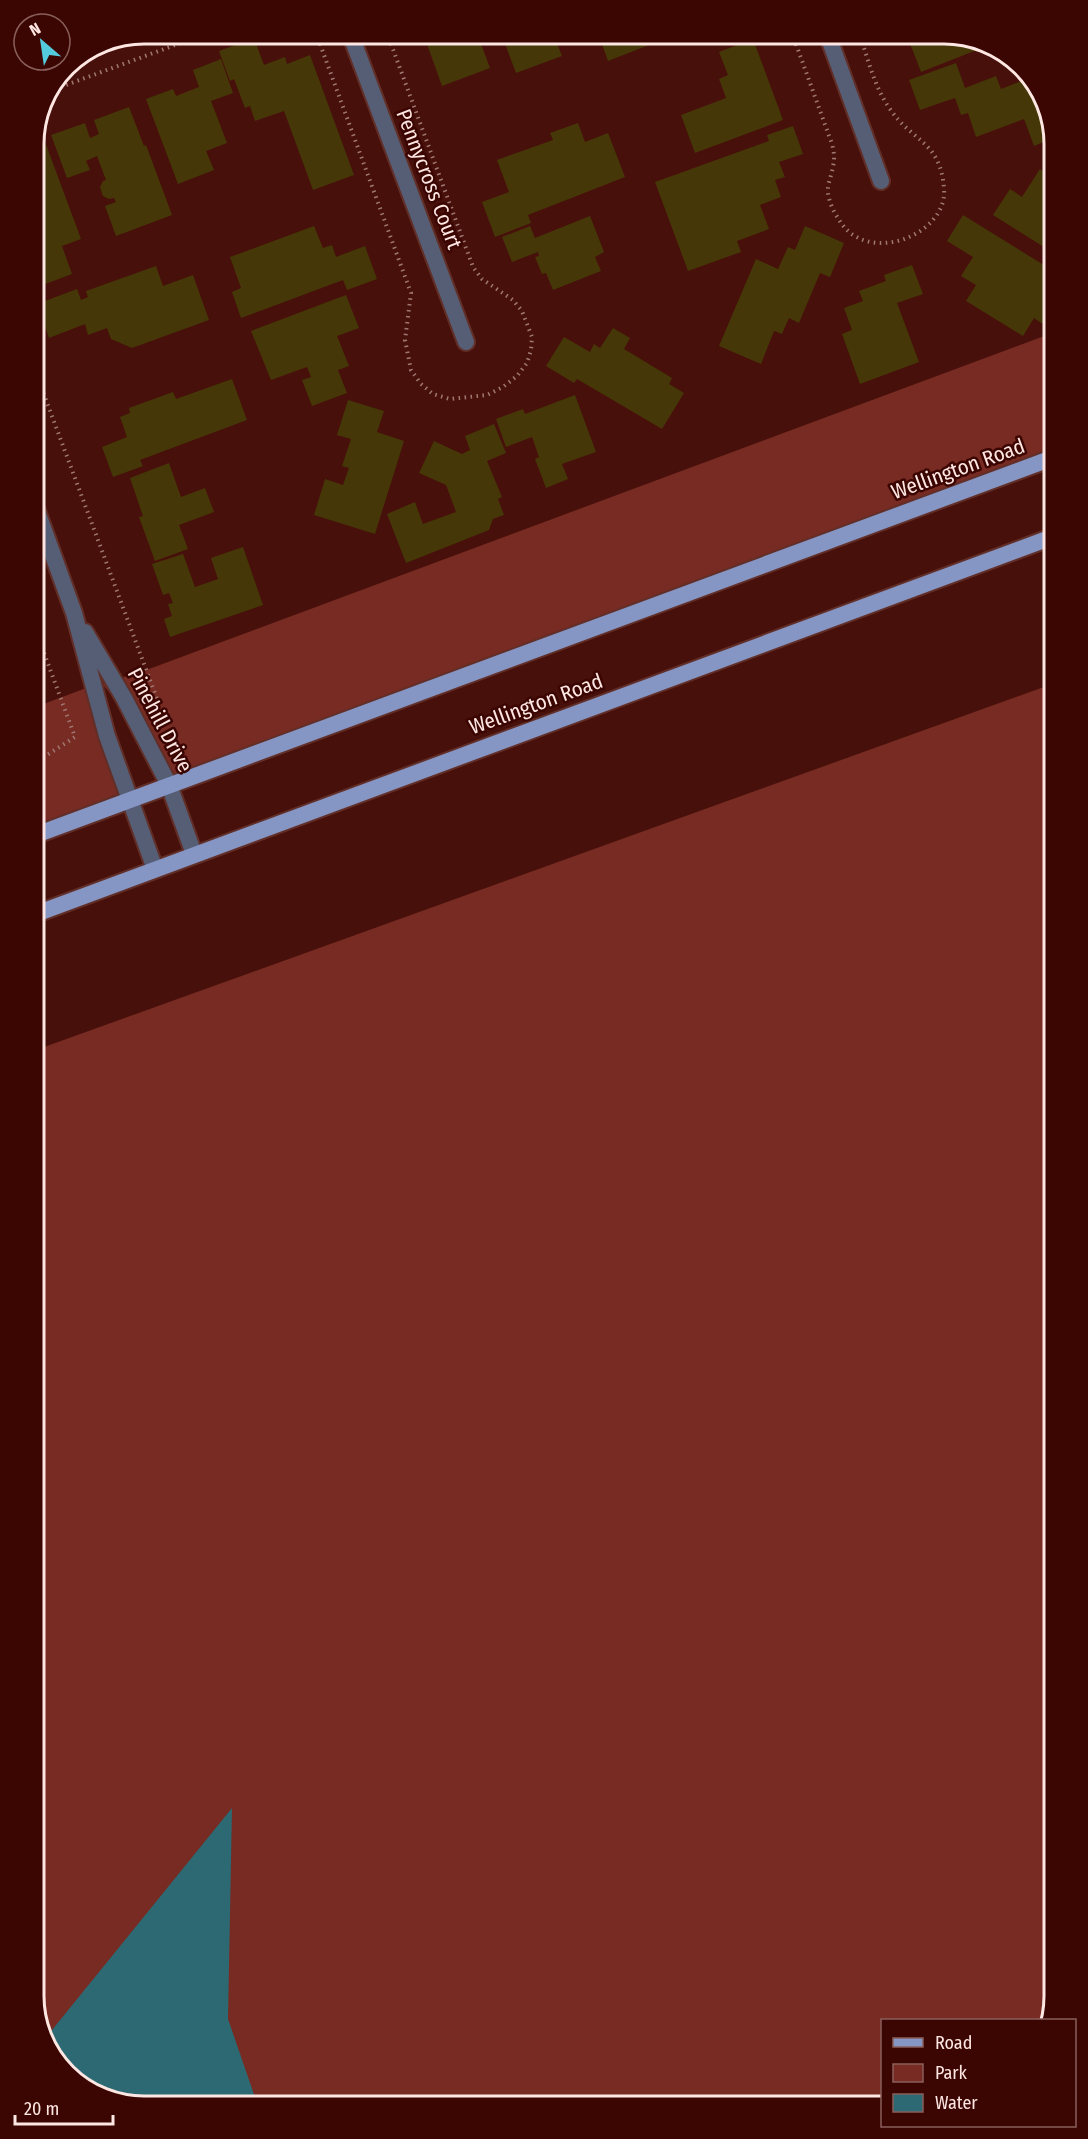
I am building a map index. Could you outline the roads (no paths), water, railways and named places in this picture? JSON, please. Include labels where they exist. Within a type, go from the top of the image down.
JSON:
[{"type":"main road","name":"Wellington Road","points":[[44,832],[1044,461]]},
{"type":"main road","name":"Wellington Road","points":[[44,911],[1044,540]]},
{"type":"street","name":"Pennycross Court","points":[[354,44],[466,342]]},
{"type":"street","points":[[831,44],[881,181]]},
{"type":"street","name":"Pinehill Drive","points":[[44,530],[74,613],[107,736],[155,869]]},
{"type":"street","name":"Pinehill Drive","points":[[74,613],[124,698],[169,785],[194,854]]},
{"type":"water","points":[[232,1808],[228,2019],[254,2095],[137,2095],[111,2090],[88,2079],[78,2071],[57,2045],[52,2030]]}]
